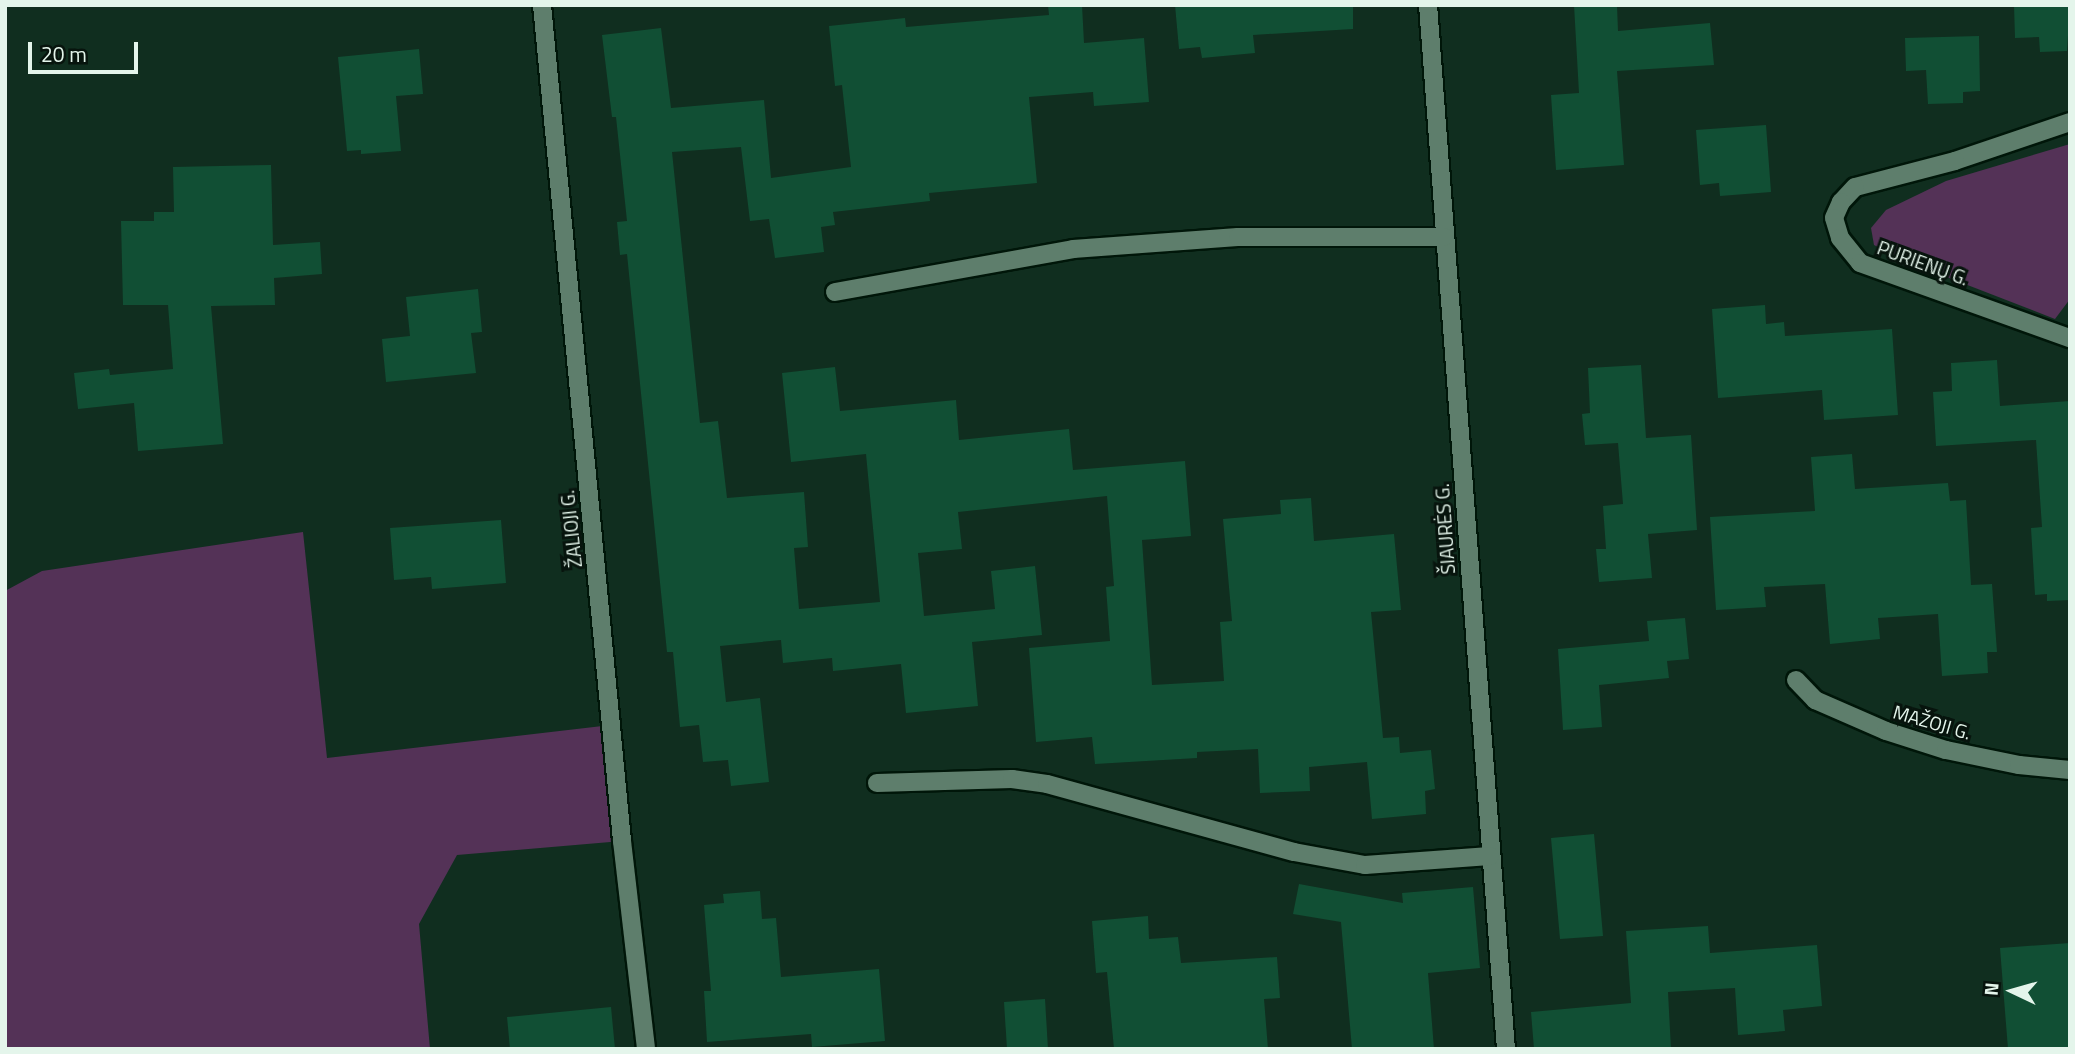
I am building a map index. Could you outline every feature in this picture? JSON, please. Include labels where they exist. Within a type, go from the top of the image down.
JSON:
[{"type":"street","name":"ŽALIOJI G.","points":[[542,5],[622,841],[646,1049]]},
{"type":"street","name":"ŠIAURĖS G.","points":[[1428,5],[1506,1049]]},
{"type":"street","name":"PURIENŲ G.","points":[[2070,122],[1955,161],[1855,187],[1841,201],[1834,218],[1840,238],[1860,263],[2070,338]]},
{"type":"street","points":[[835,292],[1073,249],[1238,237],[1444,237]]},
{"type":"street","name":"MAŽOJI G.","points":[[1796,680],[1815,699],[1886,731],[1946,750],[2019,765],[2070,770]]},
{"type":"street","points":[[877,783],[1012,779],[1047,783],[1294,852],[1365,865],[1490,856]]},
{"type":"shaded area","points":[[2070,144],[2070,299],[2055,319],[1908,262],[1874,245],[1871,228],[1886,210],[1946,181]]},
{"type":"shaded area","points":[[303,532],[327,758],[611,725],[622,841],[457,855],[419,924],[430,1049],[5,1049],[5,591],[42,571]]},
{"type":"building","points":[[1048,5],[1082,5],[1084,43],[1144,38],[1149,102],[1094,106],[1093,92],[1029,97],[1037,183],[929,193],[930,201],[833,212],[835,225],[821,227],[824,252],[775,258],[769,219],[750,221],[741,147],[672,152],[700,423],[718,421],[727,498],[804,492],[808,547],[794,548],[799,609],[880,602],[866,454],[791,462],[782,373],[835,367],[840,411],[956,400],[959,440],[1069,429],[1073,470],[1185,461],[1191,536],[1142,540],[1152,685],[1224,681],[1220,622],[1232,621],[1223,519],[1281,514],[1280,500],[1311,498],[1314,541],[1394,534],[1401,610],[1371,612],[1383,738],[1399,737],[1400,753],[1431,750],[1435,789],[1425,791],[1426,814],[1372,819],[1367,762],[1309,767],[1310,791],[1260,793],[1258,749],[1197,752],[1197,758],[1095,764],[1092,737],[1036,742],[1029,648],[1110,641],[1106,587],[1114,586],[1107,496],[958,512],[962,549],[918,553],[924,616],[995,609],[991,571],[1035,566],[1042,635],[972,642],[978,706],[906,713],[901,664],[833,671],[832,658],[783,663],[781,640],[720,646],[726,702],[760,698],[769,782],[731,786],[728,760],[703,762],[699,725],[680,727],[673,652],[667,652],[627,254],[620,255],[617,222],[627,221],[616,117],[612,117],[602,35],[661,28],[671,108],[764,100],[771,178],[851,167],[842,85],[835,86],[829,26],[905,18],[906,27],[1049,15]]},
{"type":"building","points":[[1175,5],[1353,5],[1353,29],[1253,35],[1255,53],[1202,58],[1200,47],[1179,49]]},
{"type":"building","points":[[1574,5],[1617,5],[1618,31],[1710,23],[1714,65],[1617,71],[1624,165],[1556,170],[1551,95],[1579,93]]},
{"type":"building","points":[[2014,5],[2070,5],[2067,51],[2040,52],[2039,37],[2015,38]]},
{"type":"building","points":[[1979,36],[1980,91],[1963,92],[1963,103],[1928,104],[1926,70],[1906,71],[1905,38]]},
{"type":"building","points":[[419,49],[423,94],[396,96],[401,151],[361,154],[361,150],[347,151],[338,57]]},
{"type":"building","points":[[1766,125],[1771,192],[1720,196],[1719,183],[1700,185],[1696,130]]},
{"type":"building","points":[[271,165],[273,245],[320,242],[322,274],[274,278],[275,305],[211,306],[223,444],[138,451],[134,403],[78,409],[74,373],[109,369],[110,375],[173,369],[168,305],[123,305],[121,221],[154,221],[154,212],[174,212],[173,167]]},
{"type":"building","points":[[478,289],[482,332],[471,333],[476,373],[386,382],[382,339],[410,336],[406,297]]},
{"type":"building","points":[[1765,305],[1766,324],[1784,322],[1785,336],[1892,329],[1898,415],[1824,420],[1822,390],[1718,398],[1712,309]]},
{"type":"building","points":[[1997,360],[2000,406],[2070,401],[2070,600],[2047,601],[2047,594],[2035,595],[2031,528],[2042,527],[2036,440],[1936,446],[1933,392],[1952,391],[1951,363]]},
{"type":"building","points":[[1641,365],[1646,438],[1691,435],[1697,530],[1648,534],[1652,578],[1599,582],[1596,549],[1606,549],[1603,506],[1623,504],[1618,443],[1585,445],[1582,414],[1590,413],[1588,368]]},
{"type":"building","points":[[1852,454],[1855,489],[1948,483],[1950,501],[1966,500],[1971,585],[1992,584],[1997,652],[1987,652],[1988,673],[1942,676],[1938,614],[1878,618],[1880,639],[1830,644],[1825,584],[1764,587],[1766,607],[1716,610],[1710,517],[1815,511],[1811,457]]},
{"type":"building","points":[[501,520],[506,583],[432,589],[431,577],[394,580],[390,528]]},
{"type":"building","points":[[1685,618],[1689,659],[1667,661],[1669,678],[1599,685],[1602,727],[1563,730],[1558,649],[1649,641],[1647,621]]},
{"type":"building","points":[[1594,834],[1603,936],[1560,939],[1551,838]]},
{"type":"building","points":[[1299,884],[1403,903],[1402,893],[1473,887],[1480,968],[1428,973],[1434,1049],[1352,1049],[1341,922],[1293,914]]},
{"type":"building","points":[[760,891],[762,919],[776,918],[781,977],[879,969],[885,1041],[812,1047],[811,1034],[707,1042],[704,991],[711,991],[704,905],[724,903],[723,894]]},
{"type":"building","points":[[1148,916],[1149,939],[1178,937],[1181,963],[1277,957],[1280,998],[1264,999],[1268,1049],[1114,1049],[1107,972],[1096,973],[1092,921]]},
{"type":"building","points":[[1708,926],[1710,953],[1817,945],[1822,1006],[1783,1010],[1785,1031],[1738,1035],[1735,988],[1668,992],[1671,1049],[1534,1049],[1531,1012],[1631,1003],[1626,931]]},
{"type":"building","points":[[2070,943],[2070,1049],[2008,1049],[2000,948]]},
{"type":"building","points":[[1045,999],[1048,1049],[1007,1049],[1004,1002]]},
{"type":"building","points":[[611,1007],[615,1049],[510,1049],[507,1017]]}]
